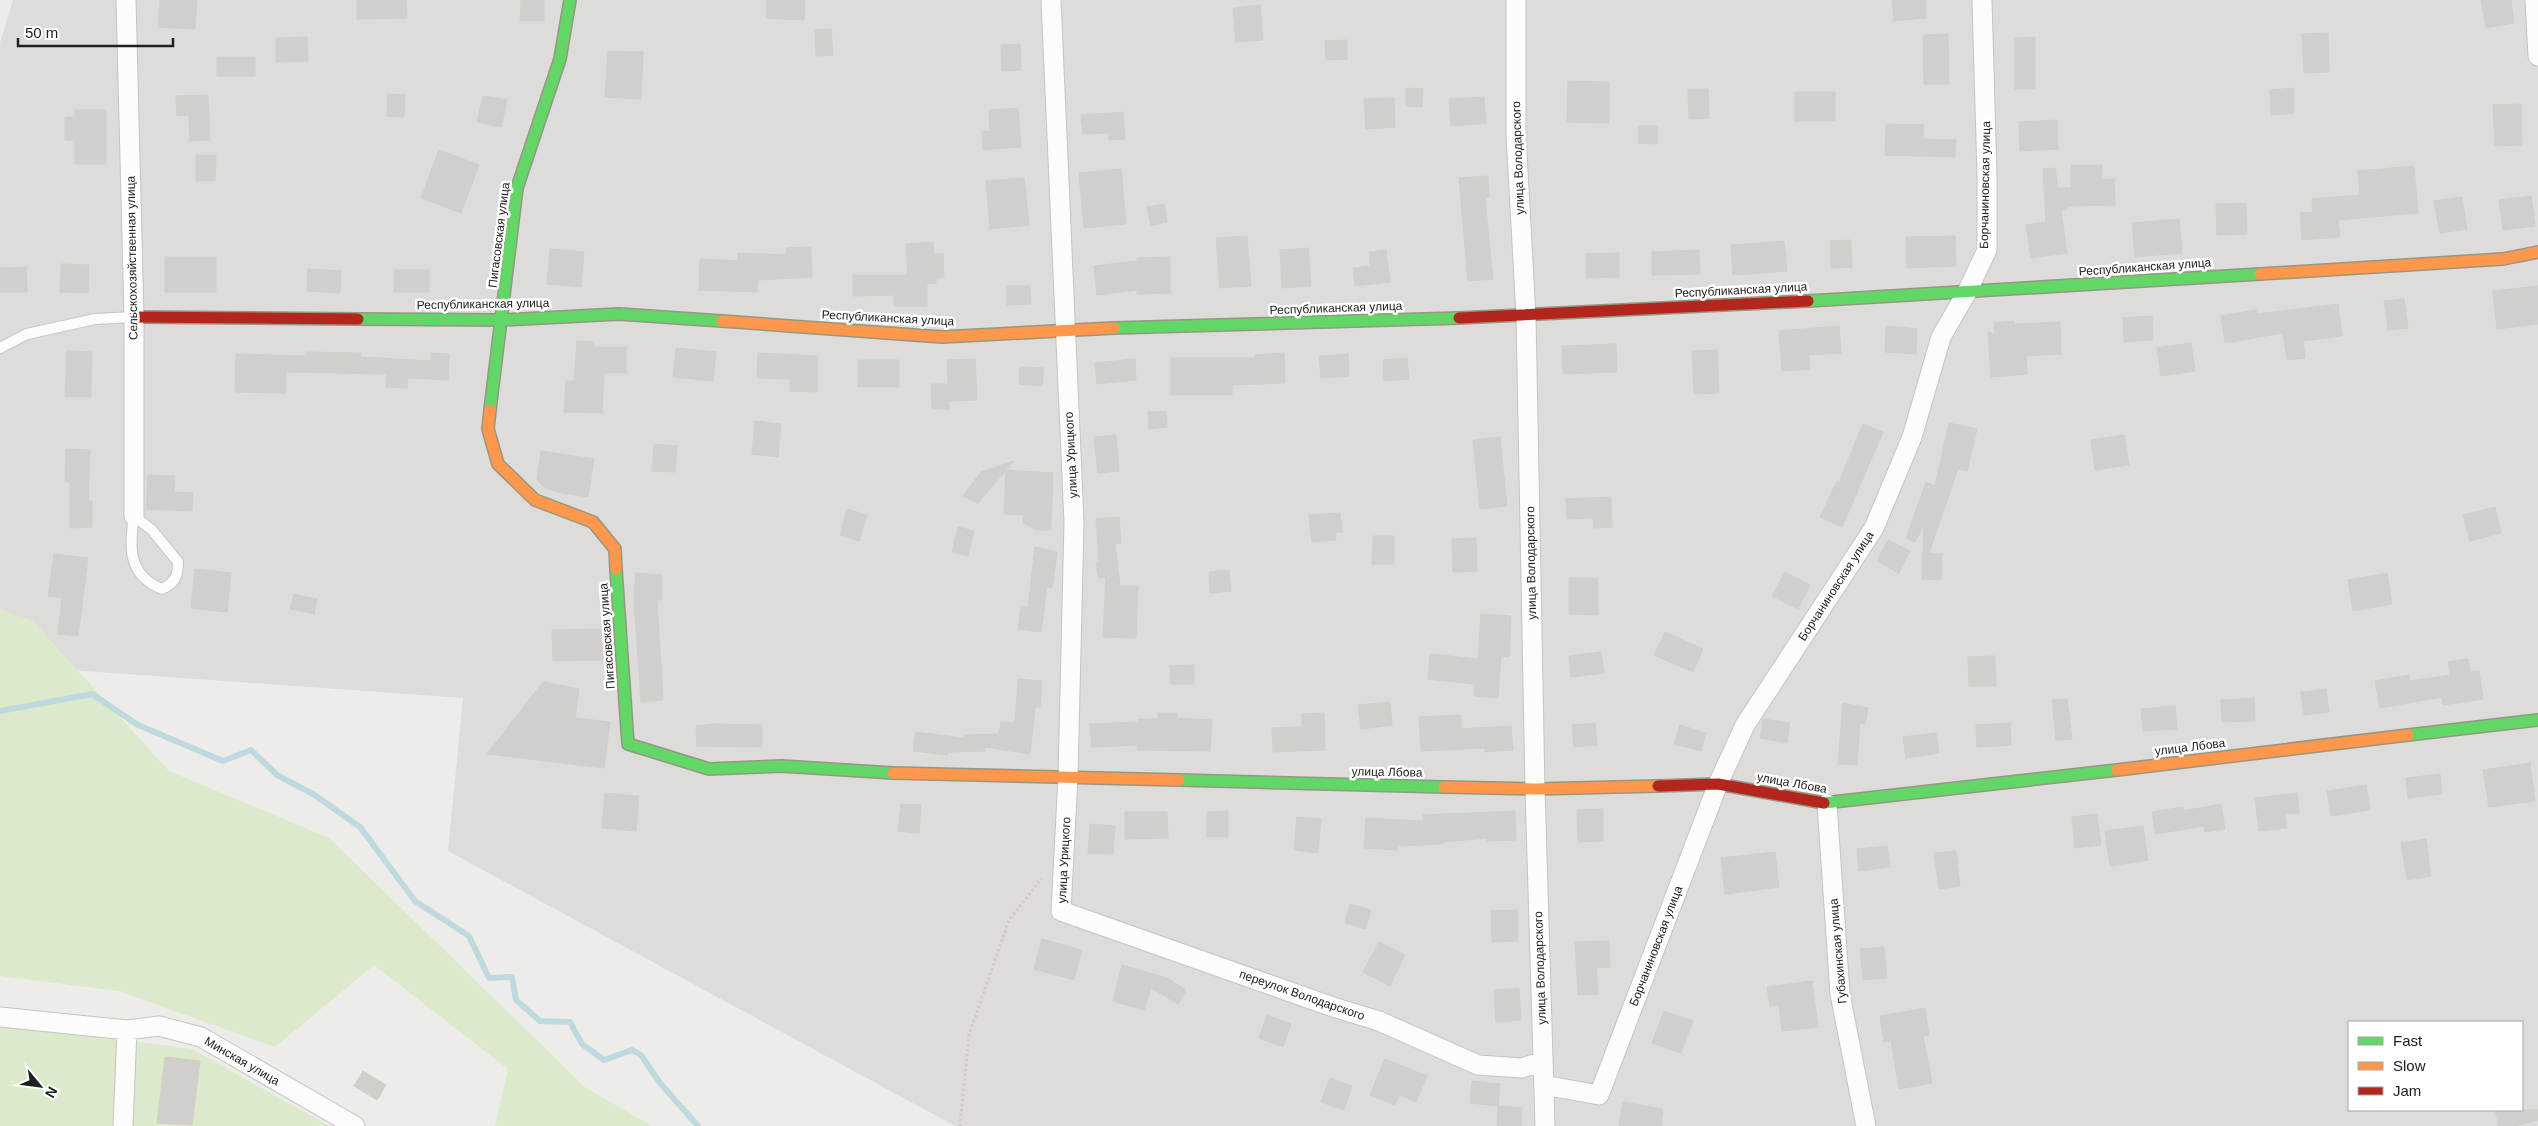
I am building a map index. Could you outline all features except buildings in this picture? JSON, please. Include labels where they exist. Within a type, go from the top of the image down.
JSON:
[{"type":"street","name":"Сельскохозяйственная улица","points":[[126,0],[134,317],[134,516]]},
{"type":"street","name":"Пигасовская улица","points":[[570,0],[560,59],[517,188],[488,429],[498,464],[535,500],[593,522],[615,549],[628,744]]},
{"type":"street","name":"улица Урицкого","points":[[1051,0],[1074,522],[1068,777],[1061,911]]},
{"type":"street","name":"улица Володарского","points":[[1516,0],[1516,135],[1526,316],[1535,789],[1545,1126]]},
{"type":"street","name":"Борчаниновская улица","points":[[1544,1085],[1599,1095],[1718,784],[1745,725],[1874,528],[1912,437],[1941,337],[1967,292],[1987,250],[1982,0]]},
{"type":"street","points":[[2535,0],[2538,56]]},
{"type":"street","name":"Республиканская улица","points":[[134,317],[502,320],[619,314],[942,337],[1065,330],[1526,316],[1967,292],[2503,258],[2538,252]]},
{"type":"street","name":"улица Лбова","points":[[628,744],[709,769],[782,766],[894,773],[1535,789],[1718,784],[1827,804],[2538,720]]},
{"type":"street","name":"Губахинская улица","points":[[1827,804],[1840,994],[1866,1126]]},
{"type":"street","name":"переулок Володарского","points":[[1061,911],[1379,1021],[1478,1065],[1522,1068],[1543,1061]]},
{"type":"street","name":"Минская улица","points":[[0,1017],[127,1030],[159,1026],[201,1037],[355,1126]]},
{"type":"street","points":[[123,1126],[127,1030]]},
{"type":"lane","points":[[0,348],[27,334],[95,319],[134,317]]},
{"type":"lane","points":[[134,516],[152,530],[178,562],[178,575],[172,585],[162,589],[149,584],[135,565],[130,544],[134,516]]},
{"type":"path","points":[[960,1126],[969,1035],[1009,920],[1064,851]]},
{"type":"shaded area","points":[[13,0],[2538,0],[2538,1126],[955,1126],[448,851],[463,698],[0,665],[0,43]]},
{"type":"green space","points":[[0,609],[33,621],[169,771],[329,838],[586,1088],[652,1126],[495,1126],[508,1069],[374,965],[275,1047],[119,991],[0,976]]},
{"type":"green space","points":[[0,1023],[192,1049],[329,1126],[0,1126]]},
{"type":"waterway","points":[[0,711],[92,694],[138,725],[223,761],[251,750],[277,775],[313,794],[360,827],[415,901],[469,936],[489,978],[512,977],[516,1000],[540,1021],[570,1022],[582,1044],[604,1060],[632,1050],[641,1055],[660,1083],[698,1126]]},
{"type":"traffic: fast","points":[[490,410],[517,188],[560,59],[570,0]]},
{"type":"traffic: fast","points":[[1808,301],[2260,274]]},
{"type":"traffic: fast","points":[[358,319],[502,320],[619,314],[722,321]]},
{"type":"traffic: fast","points":[[1114,328],[1459,318]]},
{"type":"traffic: fast","points":[[616,569],[628,744],[709,769],[782,766],[893,773]]},
{"type":"traffic: fast","points":[[2408,735],[2538,720]]},
{"type":"traffic: fast","points":[[1824,803],[2117,770]]},
{"type":"traffic: fast","points":[[1179,780],[1444,787]]},
{"type":"traffic: slow","points":[[2260,274],[2503,259],[2538,252]]},
{"type":"traffic: slow","points":[[722,321],[942,337],[1114,328]]},
{"type":"traffic: slow","points":[[490,410],[488,429],[498,464],[535,500],[593,522],[615,549],[616,569]]},
{"type":"traffic: slow","points":[[2117,770],[2408,735]]},
{"type":"traffic: slow","points":[[893,773],[1179,780]]},
{"type":"traffic: slow","points":[[1444,787],[1535,789],[1658,786]]},
{"type":"traffic: jam","points":[[1459,318],[1808,301]]},
{"type":"traffic: jam","points":[[134,317],[358,319]]},
{"type":"traffic: jam","points":[[1658,786],[1718,784],[1824,803]]}]
